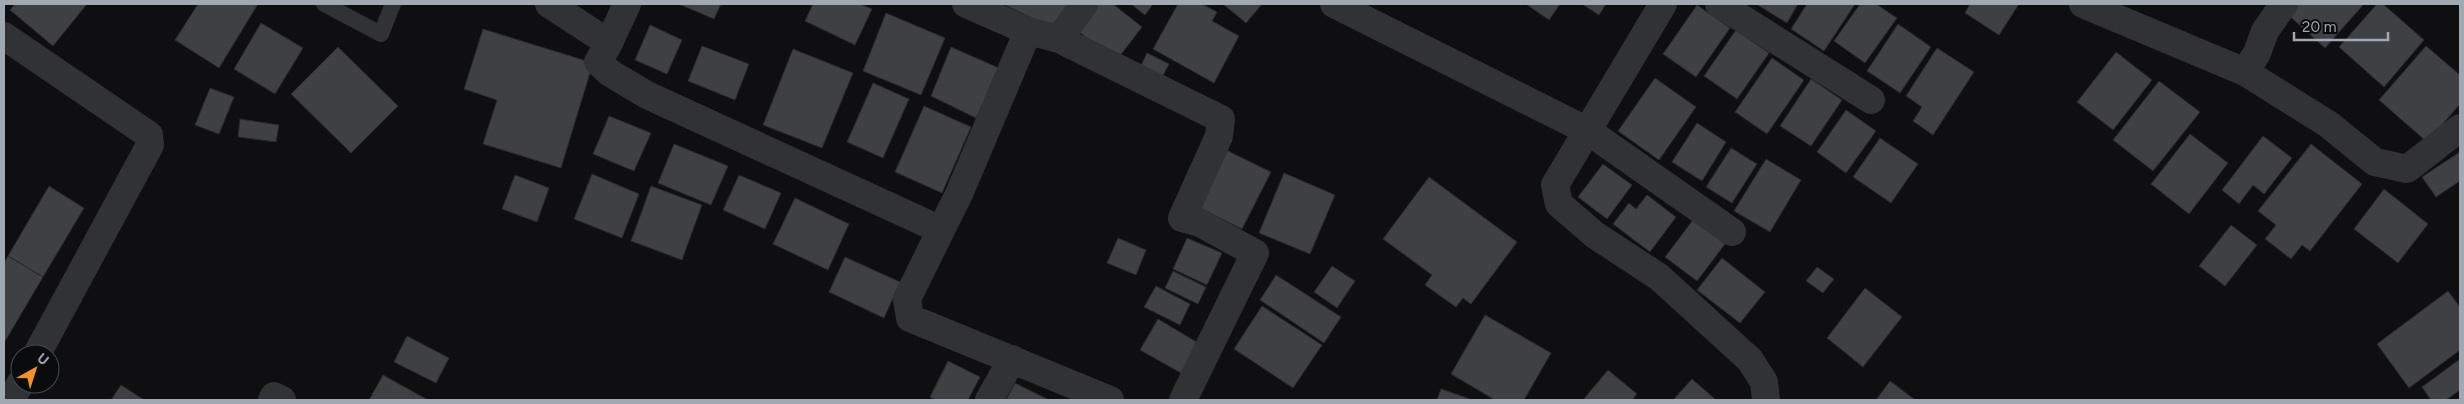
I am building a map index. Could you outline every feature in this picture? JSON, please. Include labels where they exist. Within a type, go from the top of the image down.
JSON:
[{"type":"street","points":[[550,4],[609,43]]},
{"type":"street","points":[[627,4],[598,62],[610,73],[647,95],[941,230]]},
{"type":"street","points":[[966,4],[1028,31],[1060,39],[1221,119],[1219,136],[1182,218],[1200,223],[1256,253],[1182,400]]},
{"type":"street","points":[[1060,39],[1084,4]]},
{"type":"street","points":[[1334,4],[1588,131],[1732,232]]},
{"type":"street","points":[[1663,4],[1555,185],[1559,204],[1595,235],[1659,277],[1750,360],[1764,382],[1766,400]]},
{"type":"street","points":[[1719,4],[1871,100]]},
{"type":"street","points":[[2083,4],[2245,72],[2328,124],[2374,162],[2407,169],[2460,128]]},
{"type":"street","points":[[2245,72],[2257,53],[2265,31],[2284,4]]},
{"type":"street","points":[[1028,31],[960,194],[907,298],[910,318],[1110,400]]},
{"type":"street","points":[[4,36],[149,135],[150,145],[41,344]]},
{"type":"street","points":[[990,400],[1012,359]]},
{"type":"street","points":[[272,400],[274,396],[282,400]]},
{"type":"lane","points":[[324,4],[381,34],[393,4]]},
{"type":"building","points":[[15,4],[87,4],[53,46],[10,10]]},
{"type":"building","points":[[198,4],[258,4],[219,68],[175,40]]},
{"type":"building","points":[[679,4],[721,4],[714,19]]},
{"type":"building","points":[[813,4],[860,4],[872,9],[855,45],[805,21]]},
{"type":"building","points":[[1003,4],[1072,4],[1059,31]]},
{"type":"building","points":[[1098,4],[1113,4],[1142,27],[1116,61],[1078,31]]},
{"type":"building","points":[[1131,4],[1153,4],[1145,15]]},
{"type":"building","points":[[1178,4],[1202,4],[1217,12],[1212,21],[1239,36],[1214,83],[1153,49]]},
{"type":"building","points":[[1223,4],[1262,4],[1246,23]]},
{"type":"building","points":[[1526,4],[1560,4],[1549,20]]},
{"type":"building","points":[[1582,4],[1606,4],[1599,15]]},
{"type":"building","points":[[1756,4],[1798,4],[1787,23]]},
{"type":"building","points":[[1807,4],[1855,4],[1824,51],[1791,29]]},
{"type":"building","points":[[1860,4],[1876,4],[1897,18],[1865,63],[1834,41]]},
{"type":"building","points":[[1970,4],[2019,4],[1999,35],[1965,13]]},
{"type":"building","points":[[2292,4],[2364,4],[2325,48],[2285,12]]},
{"type":"building","points":[[2377,4],[2383,4],[2424,40],[2384,87],[2339,47]]},
{"type":"building","points":[[1697,5],[1730,28],[1696,77],[1663,54]]},
{"type":"building","points":[[886,13],[945,38],[921,95],[863,71]]},
{"type":"building","points":[[261,23],[303,48],[275,94],[234,69]]},
{"type":"building","points":[[1898,24],[1931,47],[1900,93],[1867,71]]},
{"type":"building","points":[[650,25],[682,40],[667,74],[635,60]]},
{"type":"building","points":[[483,29],[593,63],[561,168],[483,144],[497,100],[464,89]]},
{"type":"building","points":[[1736,30],[1769,53],[1737,99],[1704,76]]},
{"type":"building","points":[[702,46],[749,64],[735,100],[688,81]]},
{"type":"building","points":[[2426,46],[2460,75],[2460,104],[2427,142],[2379,100]]},
{"type":"building","points":[[338,47],[398,106],[351,153],[291,94]]},
{"type":"building","points":[[951,47],[999,68],[976,118],[931,96]]},
{"type":"building","points":[[1937,48],[1974,72],[1933,135],[1913,121],[1922,107],[1906,96]]},
{"type":"building","points":[[793,49],[853,73],[822,148],[763,125]]},
{"type":"building","points":[[2116,52],[2152,80],[2113,130],[2077,102]]},
{"type":"building","points":[[1147,53],[1169,64],[1160,81],[1139,70]]},
{"type":"building","points":[[1772,58],[1804,80],[1767,134],[1735,112]]},
{"type":"building","points":[[1655,78],[1696,107],[1659,160],[1618,131]]},
{"type":"building","points":[[1811,79],[1842,100],[1811,146],[1780,126]]},
{"type":"building","points":[[2159,81],[2200,112],[2153,171],[2113,140]]},
{"type":"building","points":[[873,83],[909,99],[883,158],[847,142]]},
{"type":"building","points":[[210,88],[234,97],[219,134],[195,125]]},
{"type":"building","points":[[924,106],[971,127],[942,193],[895,172]]},
{"type":"building","points":[[1846,110],[1876,131],[1846,173],[1817,152]]},
{"type":"building","points":[[609,116],[651,133],[634,171],[593,154]]},
{"type":"building","points":[[240,119],[279,125],[276,142],[238,137]]},
{"type":"building","points":[[1697,123],[1726,142],[1702,181],[1672,162]]},
{"type":"building","points":[[2190,134],[2228,163],[2189,214],[2151,184]]},
{"type":"building","points":[[2263,136],[2292,158],[2264,194],[2253,185],[2239,204],[2222,190]]},
{"type":"building","points":[[1880,138],[1918,164],[1891,203],[1853,177]]},
{"type":"building","points":[[674,144],[728,166],[711,205],[658,183]]},
{"type":"building","points":[[2311,144],[2362,184],[2310,251],[2302,245],[2291,259],[2265,239],[2276,225],[2258,211]]},
{"type":"building","points":[[1731,148],[1757,164],[1732,203],[1706,187]]},
{"type":"building","points":[[1226,150],[1271,172],[1242,229],[1198,207]]},
{"type":"building","points":[[2460,152],[2460,181],[2436,197],[2422,177]]},
{"type":"building","points":[[1766,159],[1801,180],[1770,232],[1734,211]]},
{"type":"building","points":[[1603,164],[1632,185],[1607,219],[1578,197]]},
{"type":"building","points":[[1284,173],[1335,195],[1310,254],[1259,233]]},
{"type":"building","points":[[592,174],[639,194],[622,238],[574,219]]},
{"type":"building","points":[[515,175],[549,188],[537,222],[502,209]]},
{"type":"building","points":[[739,175],[781,193],[765,229],[723,210]]},
{"type":"building","points":[[1429,177],[1517,242],[1471,304],[1463,298],[1456,307],[1425,285],[1432,275],[1383,239]]},
{"type":"building","points":[[49,186],[84,208],[43,277],[8,256]]},
{"type":"building","points":[[651,186],[702,205],[682,260],[631,241]]},
{"type":"building","points":[[2384,189],[2428,224],[2398,263],[2354,229]]},
{"type":"building","points":[[1647,195],[1676,217],[1650,252],[1613,224],[1629,203],[1636,209]]},
{"type":"building","points":[[795,198],[849,224],[828,270],[773,244]]},
{"type":"building","points":[[1693,220],[1725,244],[1697,281],[1665,257]]},
{"type":"building","points":[[2231,225],[2257,245],[2225,286],[2199,266]]},
{"type":"building","points":[[1118,238],[1146,250],[1136,275],[1107,263]]},
{"type":"building","points":[[1187,238],[1222,253],[1207,285],[1173,269]]},
{"type":"building","points":[[8,256],[43,277],[4,343],[4,263]]},
{"type":"building","points":[[845,257],[900,282],[884,318],[829,292]]},
{"type":"building","points":[[1722,258],[1765,292],[1740,323],[1697,290]]},
{"type":"building","points":[[1332,266],[1355,281],[1337,308],[1314,292]]},
{"type":"building","points":[[1817,267],[1834,279],[1823,293],[1806,281]]},
{"type":"building","points":[[1173,271],[1206,287],[1198,304],[1165,288]]},
{"type":"building","points":[[1276,275],[1341,317],[1324,343],[1260,300]]},
{"type":"building","points":[[1156,286],[1190,304],[1180,325],[1144,307]]},
{"type":"building","points":[[1865,288],[1902,317],[1863,367],[1827,338]]},
{"type":"building","points":[[2448,291],[2460,307],[2460,350],[2409,388],[2377,344]]},
{"type":"building","points":[[1262,306],[1322,345],[1293,388],[1234,349]]},
{"type":"building","points":[[1485,315],[1551,353],[1524,400],[1495,400],[1451,374]]},
{"type":"building","points":[[1158,319],[1200,344],[1183,374],[1140,350]]},
{"type":"building","points":[[407,336],[449,358],[436,383],[394,362]]},
{"type":"building","points":[[2460,359],[2460,390],[2446,400],[2431,400],[2422,387]]},
{"type":"building","points":[[948,361],[980,377],[968,400],[936,400],[930,397]]},
{"type":"building","points":[[1608,370],[1637,394],[1632,400],[1583,400]]},
{"type":"building","points":[[383,375],[428,400],[369,400]]},
{"type":"building","points":[[1692,379],[1716,400],[1673,400]]},
{"type":"building","points":[[1890,381],[1914,399],[1876,400]]},
{"type":"building","points":[[1015,383],[1049,400],[1006,400]]},
{"type":"building","points":[[121,385],[144,400],[111,400]]},
{"type":"building","points":[[1441,389],[1473,400],[1437,400]]}]
